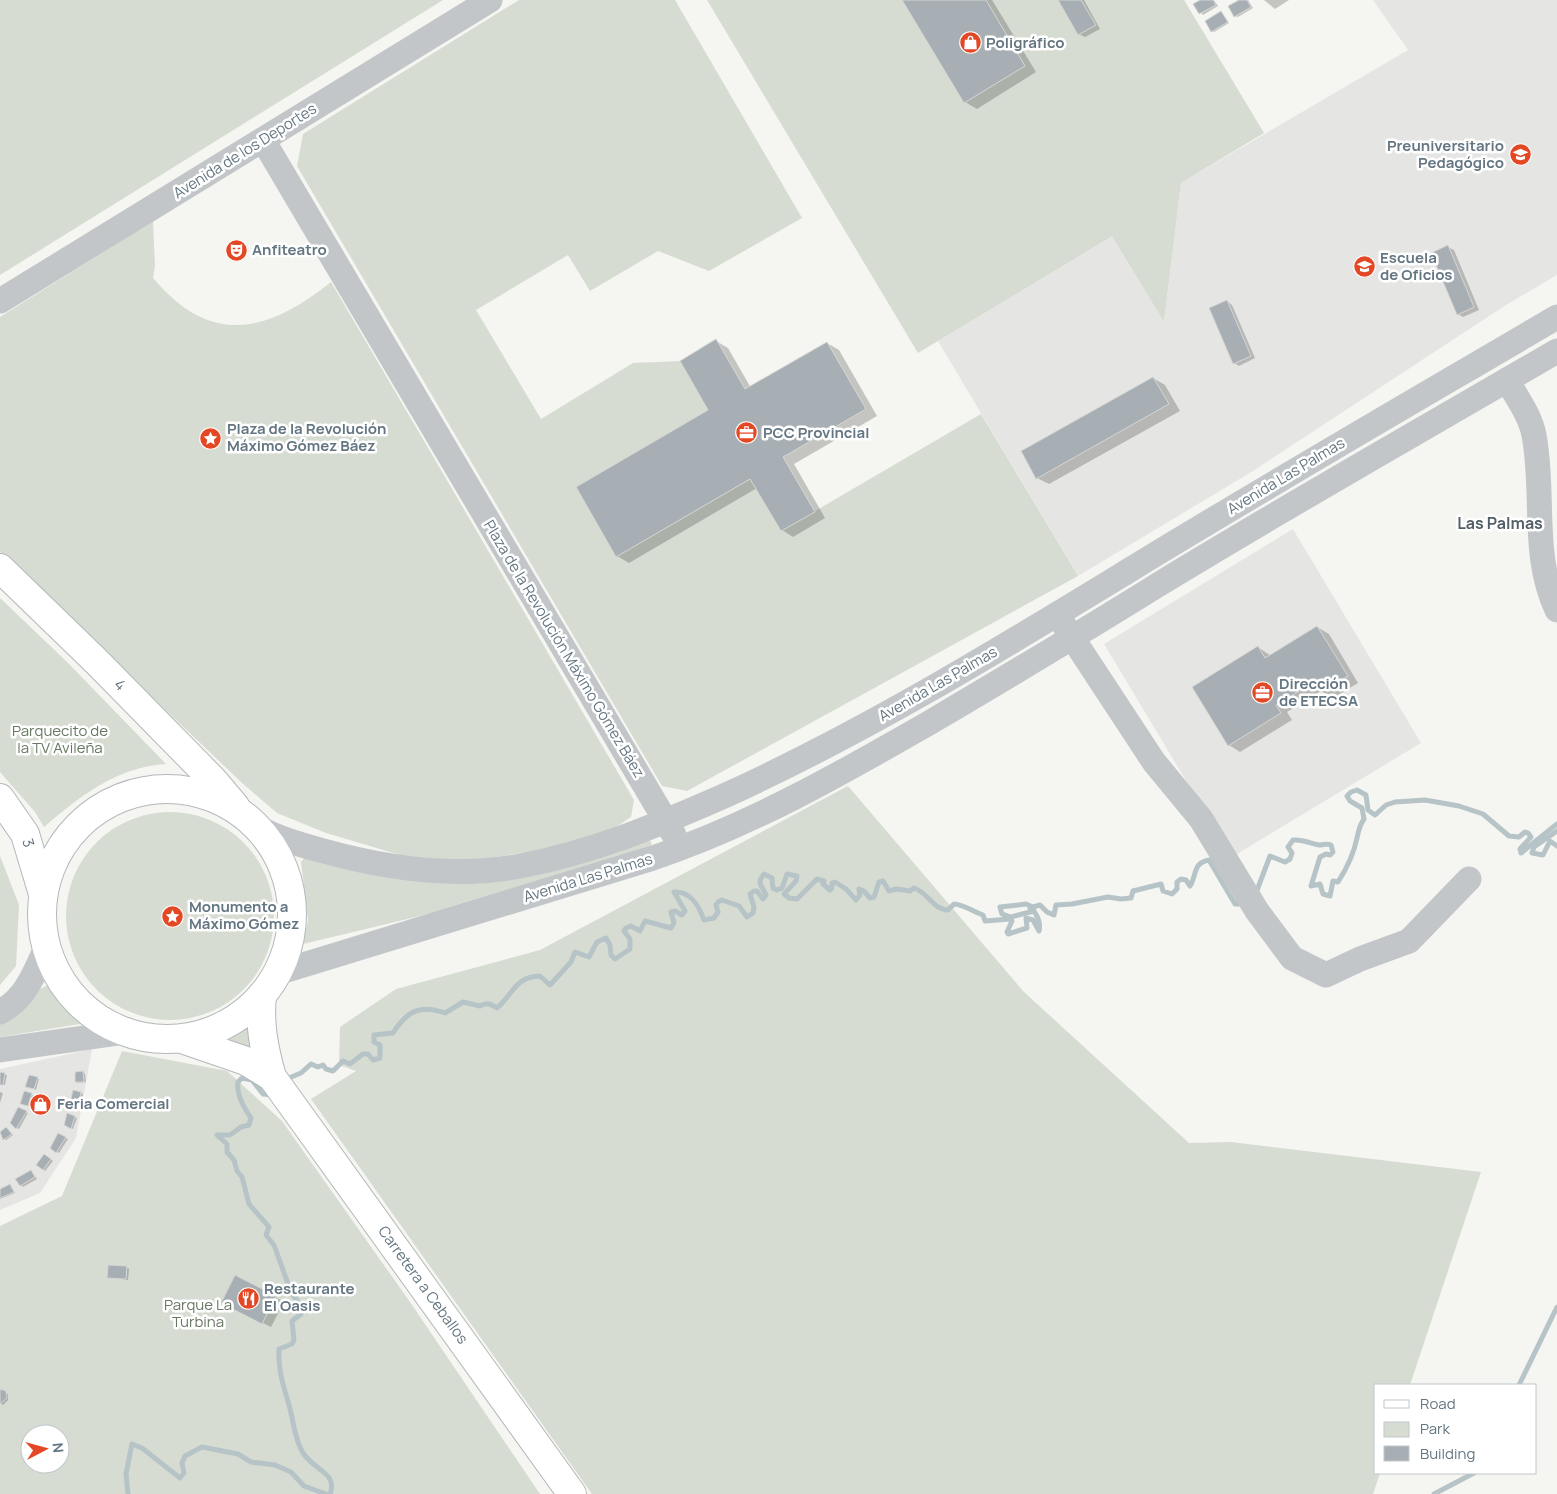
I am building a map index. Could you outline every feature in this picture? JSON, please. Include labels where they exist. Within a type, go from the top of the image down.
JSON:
[{"type":"main road","name":"4","points":[[0,568],[97,662],[213,780],[236,807]]},
{"type":"main road","points":[[159,789],[193,792],[236,807],[265,831],[287,882],[290,929],[277,973],[262,995],[241,1015],[216,1030],[182,1039],[162,1040],[119,1033],[98,1021],[78,1003],[59,978],[46,948],[43,894],[53,862],[71,833],[96,810],[126,795],[159,789]]},
{"type":"main road","name":"3","points":[[0,798],[26,834],[43,894]]},
{"type":"main road","name":"Carretera a Ceballos","points":[[262,995],[260,1016],[263,1045],[272,1077],[572,1494]]},
{"type":"main road","name":"Carretera a Ceballos","points":[[182,1039],[246,1061],[272,1077]]},
{"type":"street","name":"Avenida de los Deportes","points":[[0,301],[490,0]]},
{"type":"street","name":"Plaza de la Revolución Máximo Gómez Báez","points":[[263,140],[683,848]]},
{"type":"street","name":"Avenida Las Palmas","points":[[265,831],[286,840],[387,867],[477,871],[517,867],[562,857],[666,822],[832,744],[1057,614],[1333,448],[1557,317]]},
{"type":"street","name":"Avenida Las Palmas","points":[[277,973],[683,848],[764,812],[847,770],[1072,639],[1348,472],[1557,351]]},
{"type":"street","points":[[1507,380],[1525,410],[1534,434],[1540,539],[1552,573],[1557,610]]},
{"type":"street","points":[[1333,448],[1348,472]]},
{"type":"street","points":[[1057,614],[1154,762],[1201,819],[1257,911],[1292,958],[1326,975],[1360,959],[1409,941],[1469,879]]},
{"type":"street","points":[[0,1012],[10,1007],[27,990],[46,948]]},
{"type":"street","points":[[0,1050],[119,1033]]},
{"type":"shaded area","points":[[1373,0],[1557,0],[1557,275],[1506,305],[1253,471],[1078,576],[938,341],[1112,235],[1164,322],[1181,183],[1408,50]]},
{"type":"shaded area","name":"Dirección de ETECSA","points":[[1293,529],[1421,743],[1232,857],[1104,644]]},
{"type":"shaded area","name":"Feria Comercial","points":[[92,1049],[76,1138],[40,1193],[0,1210],[0,1069]]},
{"type":"green space","points":[[0,0],[443,0],[0,275]]},
{"type":"green space","points":[[519,0],[675,0],[802,218],[709,271],[658,251],[590,291],[568,255],[476,310],[541,419],[633,363],[680,361],[708,410],[576,487],[616,557],[750,479],[781,531],[981,414],[1078,576],[687,791],[662,786],[297,166],[303,134]]},
{"type":"green space","points":[[707,0],[1184,0],[1264,133],[1181,183],[1164,322],[1112,236],[918,353]]},
{"type":"green space","name":"Plaza de la Revolución Máximo Gómez Báez","points":[[153,221],[155,266],[153,278],[175,300],[196,315],[218,323],[240,325],[262,321],[284,313],[331,282],[634,800],[631,817],[610,831],[570,845],[465,862],[400,855],[326,833],[277,813],[241,782],[0,552],[0,317]]},
{"type":"green space","name":"Parquecito de la TV Avileña","points":[[0,598],[67,662],[166,764],[148,766],[115,777],[71,804],[44,827],[35,812],[0,772]]},
{"type":"green space","points":[[848,786],[1024,992],[1189,1143],[1231,1142],[1481,1172],[1410,1384],[1374,1384],[1374,1474],[1380,1474],[1373,1494],[592,1494],[311,1099],[356,1071],[339,1065],[340,1027],[396,989],[540,950]]},
{"type":"green space","points":[[160,812],[180,812],[200,816],[219,824],[244,842],[257,858],[266,876],[274,906],[270,946],[266,956],[257,974],[244,990],[228,1003],[200,1016],[180,1020],[160,1020],[140,1016],[121,1008],[104,997],[89,982],[78,965],[70,946],[66,926],[66,906],[70,886],[78,867],[89,850],[104,835],[121,824],[140,816]]},
{"type":"green space","points":[[649,838],[652,845],[525,891],[303,944],[308,920],[301,862],[306,856],[386,877],[475,884],[516,879]]},
{"type":"green space","points":[[0,856],[19,905],[16,966],[0,985]]},
{"type":"green space","points":[[48,985],[61,1003],[86,1023],[0,1037],[0,1023],[40,989]]},
{"type":"green space","points":[[252,1020],[260,1062],[222,1040],[237,1033]]},
{"type":"green space","name":"Parque La Turbina","points":[[122,1051],[227,1071],[282,1121],[410,1302],[540,1494],[0,1494],[0,1226],[62,1196]]},
{"type":"building","name":"Poligráfico","points":[[902,0],[986,0],[1025,66],[964,103]]},
{"type":"building","points":[[1058,0],[1081,0],[1096,25],[1078,35]]},
{"type":"building","points":[[1200,0],[1213,0],[1216,5],[1199,14],[1193,4]]},
{"type":"building","points":[[1239,0],[1247,0],[1251,7],[1234,17],[1228,6]]},
{"type":"building","points":[[1221,11],[1228,22],[1211,32],[1205,21]]},
{"type":"building","points":[[1448,245],[1474,307],[1457,315],[1431,253]]},
{"type":"building","points":[[1227,300],[1251,356],[1233,364],[1209,308]]},
{"type":"building","name":"PCC Provincial","points":[[716,339],[745,389],[827,342],[866,409],[783,457],[815,512],[781,531],[750,479],[616,557],[576,487],[708,410],[680,361]]},
{"type":"building","points":[[1153,377],[1169,404],[1036,479],[1021,451]]},
{"type":"building","points":[[1317,626],[1348,676],[1321,692],[1314,682],[1276,705],[1281,713],[1228,746],[1192,687],[1258,646],[1265,658]]},
{"type":"building","points":[[83,1071],[84,1082],[75,1082],[75,1072]]},
{"type":"building","points":[[0,1072],[5,1073],[3,1085],[0,1085]]},
{"type":"building","points":[[29,1075],[38,1077],[34,1089],[25,1087]]},
{"type":"building","points":[[73,1090],[81,1092],[78,1109],[69,1107]]},
{"type":"building","points":[[24,1091],[32,1093],[28,1106],[20,1104]]},
{"type":"building","points":[[18,1107],[27,1111],[16,1129],[10,1123]]},
{"type":"building","points":[[67,1113],[75,1116],[71,1129],[64,1125]]},
{"type":"building","points":[[6,1127],[12,1134],[3,1140],[0,1132]]},
{"type":"building","points":[[58,1133],[66,1137],[56,1153],[50,1148]]},
{"type":"building","points":[[44,1154],[51,1159],[43,1170],[36,1165]]},
{"type":"building","points":[[31,1170],[35,1177],[20,1186],[15,1179]]},
{"type":"building","points":[[10,1184],[14,1192],[0,1198],[0,1189]]},
{"type":"building","points":[[108,1265],[127,1266],[126,1279],[107,1278]]},
{"type":"building","points":[[235,1275],[276,1296],[262,1324],[221,1303]]},
{"type":"building","points":[[0,1389],[6,1391],[7,1398],[0,1404]]},
{"type":"waterway","points":[[1256,893],[1270,856],[1285,862],[1290,859],[1292,853],[1288,847],[1293,840],[1297,840],[1319,845],[1331,845],[1333,852],[1330,855],[1326,854],[1320,857],[1311,886],[1320,884],[1323,894],[1330,896],[1333,881],[1338,882],[1350,860],[1359,828],[1364,819],[1362,808],[1350,801],[1347,796],[1357,790],[1366,795],[1368,810],[1375,815],[1386,805],[1395,802],[1425,800],[1459,806],[1483,814],[1509,836],[1519,837],[1525,832],[1528,833],[1531,837],[1520,849],[1521,853],[1557,824]]},
{"type":"waterway","points":[[1557,831],[1534,847],[1532,853],[1543,855],[1550,841],[1557,846]]},
{"type":"waterway","points":[[284,1080],[301,1073],[311,1064],[318,1067],[323,1065],[326,1069],[333,1071],[343,1061],[350,1064],[363,1054],[368,1054],[373,1060],[380,1058],[380,1045],[374,1042],[374,1035],[393,1033],[398,1025],[415,1011],[428,1009],[445,1013],[463,1002],[480,1006],[489,1004],[497,1008],[525,979],[540,976],[550,985],[571,962],[575,952],[589,957],[597,942],[606,938],[610,945],[611,955],[615,959],[630,949],[630,939],[624,931],[626,928],[631,926],[640,931],[645,921],[671,928],[674,923],[671,912],[675,911],[682,915],[685,911],[674,892],[680,892],[694,900],[704,920],[714,918],[718,912],[716,905],[722,900],[739,906],[747,917],[753,913],[754,907],[750,894],[757,891],[763,899],[766,895],[760,884],[764,874],[772,878],[773,888],[777,890],[782,888],[787,874],[797,876],[796,881],[784,894],[789,898],[797,899],[817,879],[824,881],[823,884],[830,890],[832,883],[835,882],[846,889],[856,900],[860,895],[859,889],[864,891],[870,898],[874,897],[879,882],[883,881],[889,891],[896,889],[910,891],[914,888],[943,909],[948,910],[954,904],[983,915],[985,921],[1010,919],[1012,921],[1007,932],[1008,934],[1027,928],[1026,918],[1033,920],[1039,931],[1038,918],[1030,908],[1040,905],[1047,912],[1054,915],[1056,905],[1108,897],[1131,898],[1133,891],[1161,884],[1163,891],[1172,894],[1177,889],[1177,882],[1181,879],[1186,880],[1190,886],[1197,867],[1209,860],[1235,904],[1244,904]]},
{"type":"waterway","points":[[1033,907],[1026,904],[1000,907],[1002,914],[1011,917],[1034,911]]},
{"type":"waterway","points":[[273,1095],[263,1094],[252,1080],[242,1078],[238,1082],[238,1091],[243,1105],[251,1118],[249,1125],[241,1127],[230,1135],[217,1135],[227,1144],[227,1152],[234,1160],[237,1171],[242,1177],[249,1204],[269,1227],[266,1235],[274,1245],[291,1292],[303,1309],[301,1314],[292,1321],[294,1340],[292,1344],[279,1349],[280,1371],[300,1447],[308,1459],[324,1472],[331,1481],[330,1494]]},
{"type":"waterway","points":[[1519,1384],[1557,1307]]},
{"type":"waterway","points":[[128,1494],[126,1474],[132,1444],[142,1448],[180,1478],[184,1473],[182,1463],[185,1456],[202,1447],[238,1454],[251,1462],[275,1465],[291,1472],[304,1486],[326,1494]]},
{"type":"waterway","points":[[1434,1494],[1472,1474]]},
{"type":"place","name":"Poligráfico","points":[[970,43]]},
{"type":"place","name":"Preuniversitario Pedagógico","points":[[1520,155]]},
{"type":"place","name":"Anfiteatro","points":[[236,250]]},
{"type":"place","name":"Escuela de Oficios","points":[[1364,267]]},
{"type":"place","name":"PCC Provincial","points":[[747,433]]},
{"type":"place","name":"Plaza de la Revolución Máximo Gómez Báez","points":[[211,438]]},
{"type":"place","name":"Dirección de ETECSA","points":[[1263,693]]},
{"type":"place","name":"Monumento a Máximo Gómez","points":[[173,916]]},
{"type":"place","name":"Feria Comercial","points":[[41,1104]]},
{"type":"place","name":"Restaurante El Oasis","points":[[248,1298]]},
{"type":"district","name":"Las Palmas","points":[[1500,523]]}]
